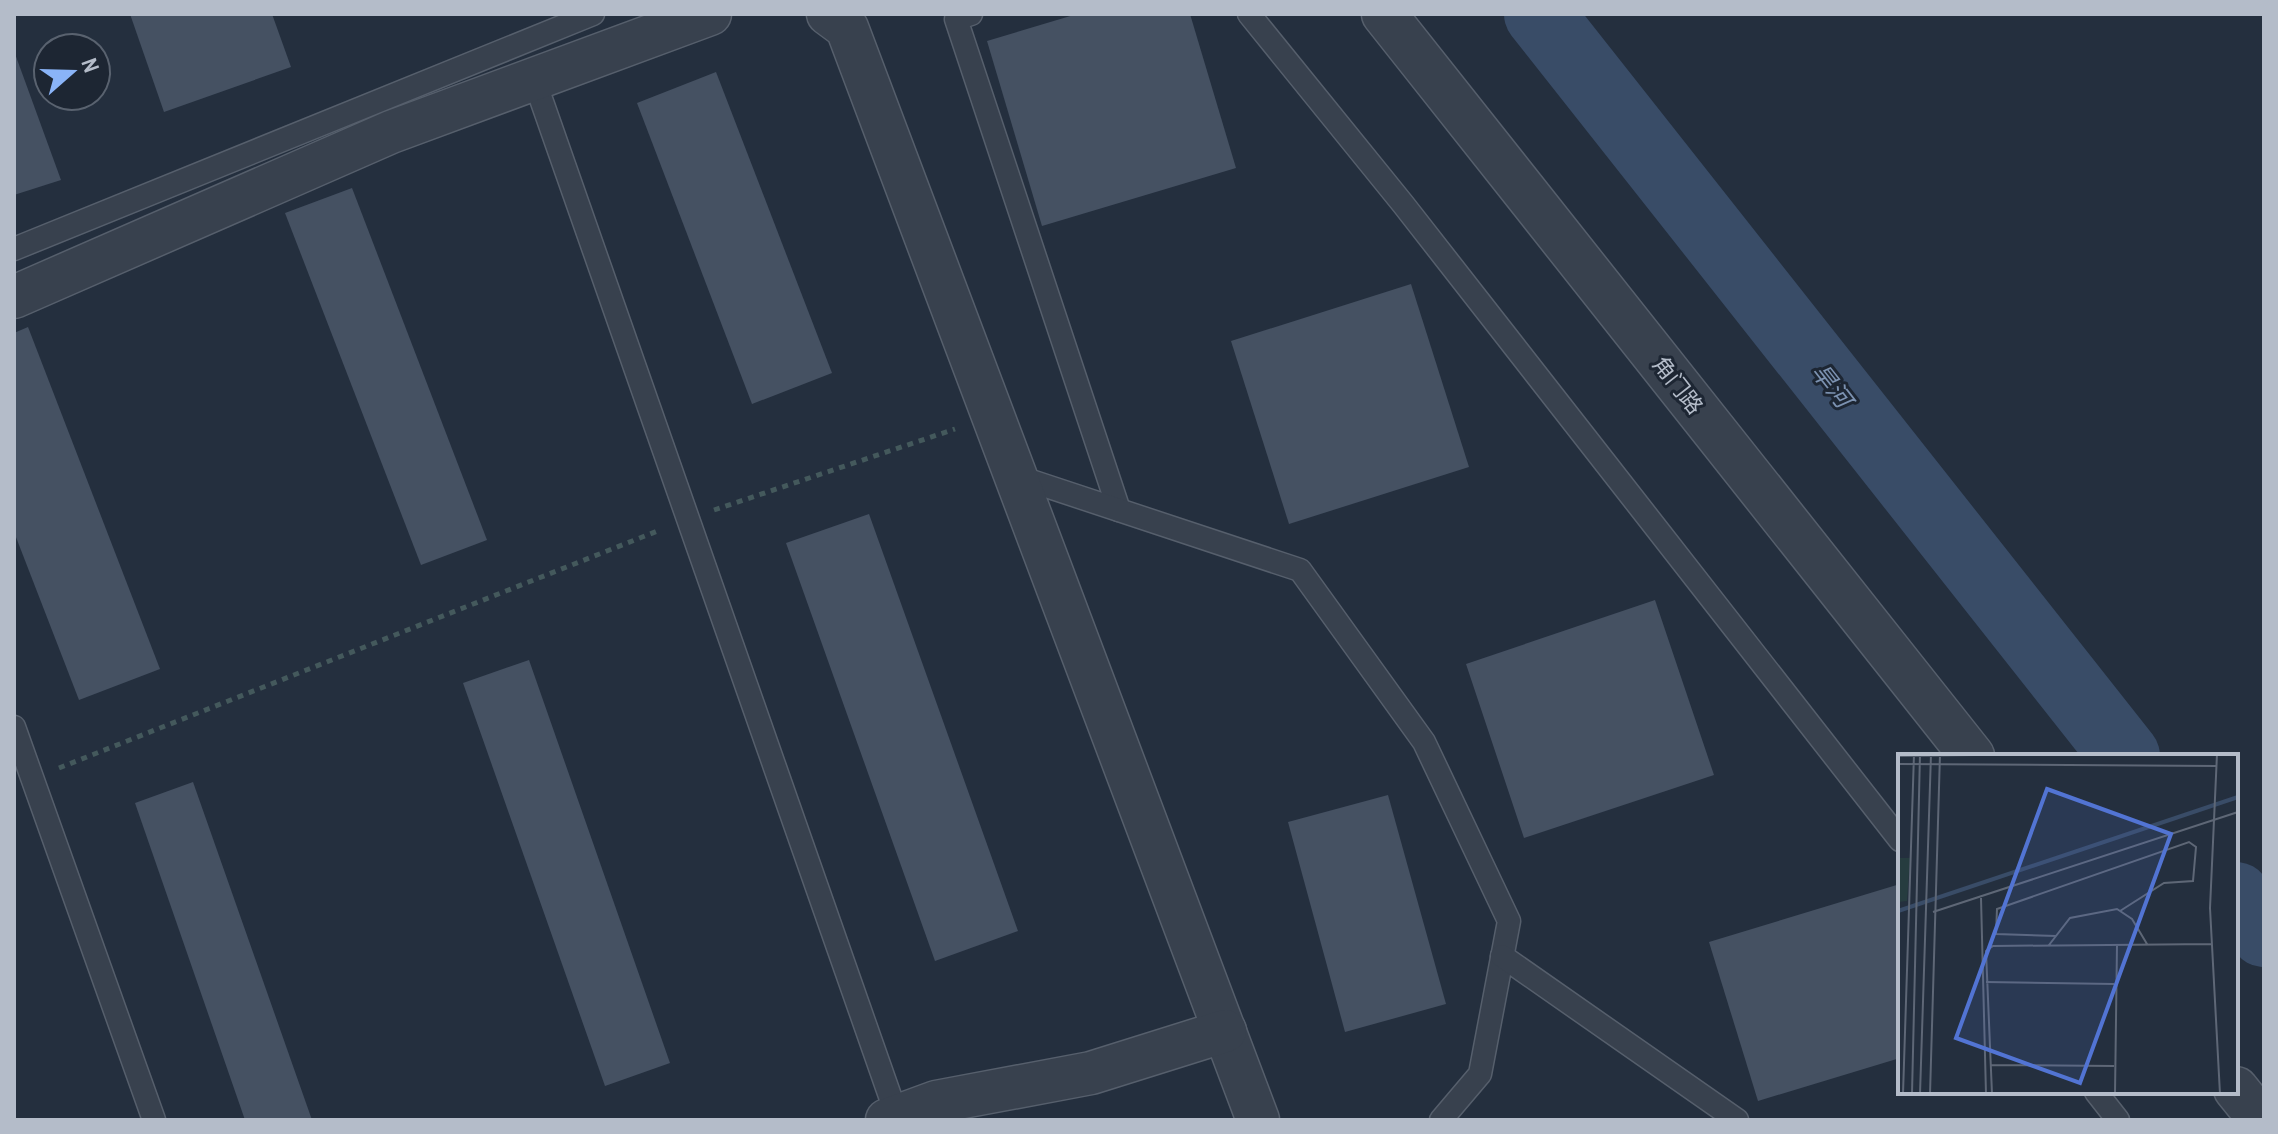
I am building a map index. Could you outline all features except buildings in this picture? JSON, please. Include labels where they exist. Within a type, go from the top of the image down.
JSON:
[{"type":"street","points":[[14,297],[391,132],[710,14]]},
{"type":"street","points":[[828,14],[847,28],[1258,1120]]},
{"type":"street","name":"角门路","points":[[1384,14],[1970,754]]},
{"type":"street","points":[[892,1118],[936,1102],[1091,1073],[1225,1031]]},
{"type":"street","points":[[2238,1091],[2261,1120]]},
{"type":"lane","points":[[14,249],[593,14]]},
{"type":"lane","points":[[971,14],[956,19],[1119,510]]},
{"type":"lane","points":[[1249,14],[1403,204],[1898,837]]},
{"type":"lane","points":[[534,79],[688,518],[892,1118]]},
{"type":"lane","points":[[1016,476],[1300,570],[1424,742],[1509,921],[1480,1074],[1441,1120]]},
{"type":"lane","points":[[14,727],[154,1120]]},
{"type":"lane","points":[[1502,956],[1737,1120]]},
{"type":"lane","points":[[2098,1094],[2118,1120]]},
{"type":"path","points":[[32,778],[688,518],[993,416]]},
{"type":"waterway","name":"旱河","points":[[1539,14],[2123,754]]},
{"type":"waterway","name":"旱河","points":[[2238,900],[2264,932]]}]
